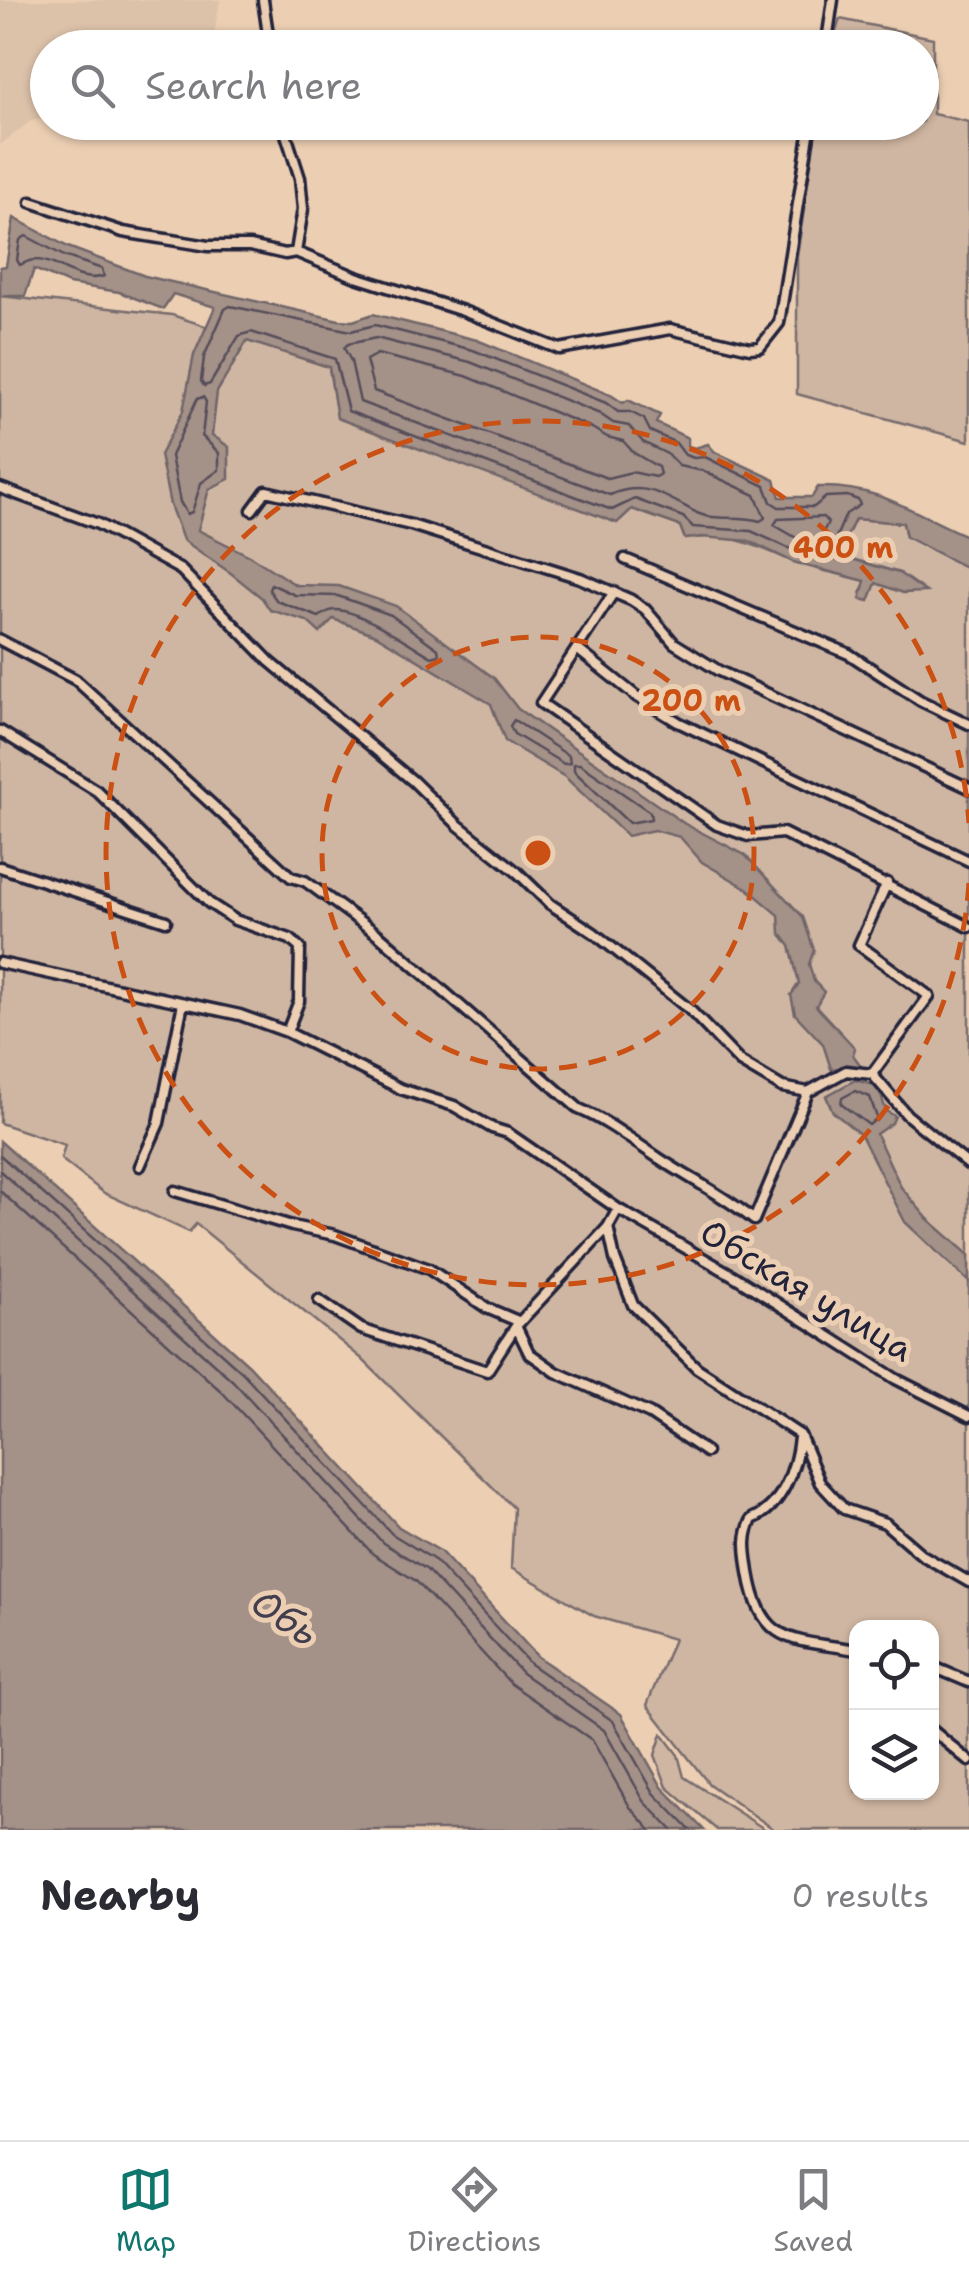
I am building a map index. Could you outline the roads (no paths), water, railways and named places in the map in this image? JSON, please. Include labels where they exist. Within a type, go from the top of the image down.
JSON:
[{"type":"street","points":[[263,0],[267,30]]},
{"type":"street","points":[[829,30],[833,0]]},
{"type":"street","points":[[288,140],[300,178],[303,209],[296,252]]},
{"type":"street","points":[[31,202],[124,232],[208,246],[296,252],[559,349],[670,329],[750,348],[760,347],[779,323],[807,140]]},
{"type":"street","points":[[0,488],[98,524],[180,570],[283,673],[413,781],[550,904],[690,1010],[740,1062],[782,1087],[808,1092],[846,1072],[872,1074],[907,1115],[969,1166]]},
{"type":"street","points":[[252,510],[266,490],[411,525],[580,578],[645,609],[674,644],[719,671],[969,788]]},
{"type":"street","points":[[626,559],[848,654],[921,701],[969,724]]},
{"type":"street","points":[[614,592],[541,703],[717,825],[748,836],[783,834],[887,883],[969,928]]},
{"type":"street","points":[[0,640],[76,680],[291,877],[305,881],[380,936],[579,1109],[728,1198],[754,1220],[808,1092]]},
{"type":"street","points":[[577,648],[636,696],[678,722],[969,861]]},
{"type":"street","points":[[0,732],[97,791],[209,904],[235,920],[290,939],[300,948],[298,1001],[287,1032]]},
{"type":"street","points":[[0,868],[166,921]]},
{"type":"street","points":[[872,1074],[929,996],[859,945],[887,883]]},
{"type":"street","name":"Обская улица","points":[[0,962],[240,1015],[287,1032],[401,1088],[454,1106],[508,1133],[618,1208],[896,1379],[969,1416]]},
{"type":"street","points":[[140,1166],[159,1123],[183,1003]]},
{"type":"street","points":[[175,1191],[335,1235],[429,1269],[518,1324],[528,1353],[556,1372],[650,1414],[706,1452]]},
{"type":"street","points":[[318,1300],[361,1330],[488,1371],[518,1324],[608,1227],[618,1208]]},
{"type":"street","points":[[608,1227],[614,1259],[633,1304],[697,1368],[800,1435],[820,1483],[844,1510],[884,1523],[922,1554],[969,1582]]},
{"type":"street","points":[[800,1435],[796,1460],[780,1494],[765,1513],[752,1518],[744,1537],[754,1602],[767,1624],[788,1638],[849,1649]]},
{"type":"street","points":[[939,1669],[969,1682]]},
{"type":"street","points":[[939,1736],[969,1761]]},
{"type":"water","points":[[14,218],[68,247],[145,276],[339,320],[353,321],[373,314],[477,340],[660,415],[656,423],[688,438],[688,446],[708,444],[715,452],[775,480],[780,497],[812,497],[818,487],[860,491],[969,537],[969,569],[906,537],[903,523],[855,519],[838,555],[899,573],[926,592],[903,593],[876,583],[869,601],[860,599],[865,581],[793,562],[749,541],[685,539],[680,526],[632,509],[617,523],[337,418],[329,367],[247,341],[217,392],[212,435],[229,447],[229,479],[209,489],[198,530],[296,585],[339,586],[396,606],[494,678],[518,709],[685,824],[745,855],[803,917],[814,950],[809,964],[814,981],[824,992],[816,1006],[855,1048],[853,1055],[861,1066],[831,1069],[823,1044],[795,1014],[791,995],[799,983],[790,946],[780,933],[779,915],[748,889],[702,862],[680,837],[654,830],[627,836],[565,777],[505,741],[491,704],[376,635],[333,619],[320,633],[307,621],[270,610],[262,598],[183,540],[170,505],[160,455],[183,411],[194,355],[215,307],[173,294],[163,309],[119,292],[69,284],[34,269],[25,296],[0,296],[0,267],[6,266]]},
{"type":"water","points":[[855,1080],[878,1086],[886,1111],[895,1116],[892,1123],[876,1134],[901,1187],[928,1219],[969,1255],[969,1282],[905,1222],[861,1135],[833,1112],[826,1096]]},
{"type":"water","name":"Обь","points":[[0,1141],[249,1365],[399,1527],[440,1551],[538,1657],[621,1714],[662,1787],[704,1830],[0,1830]]}]
